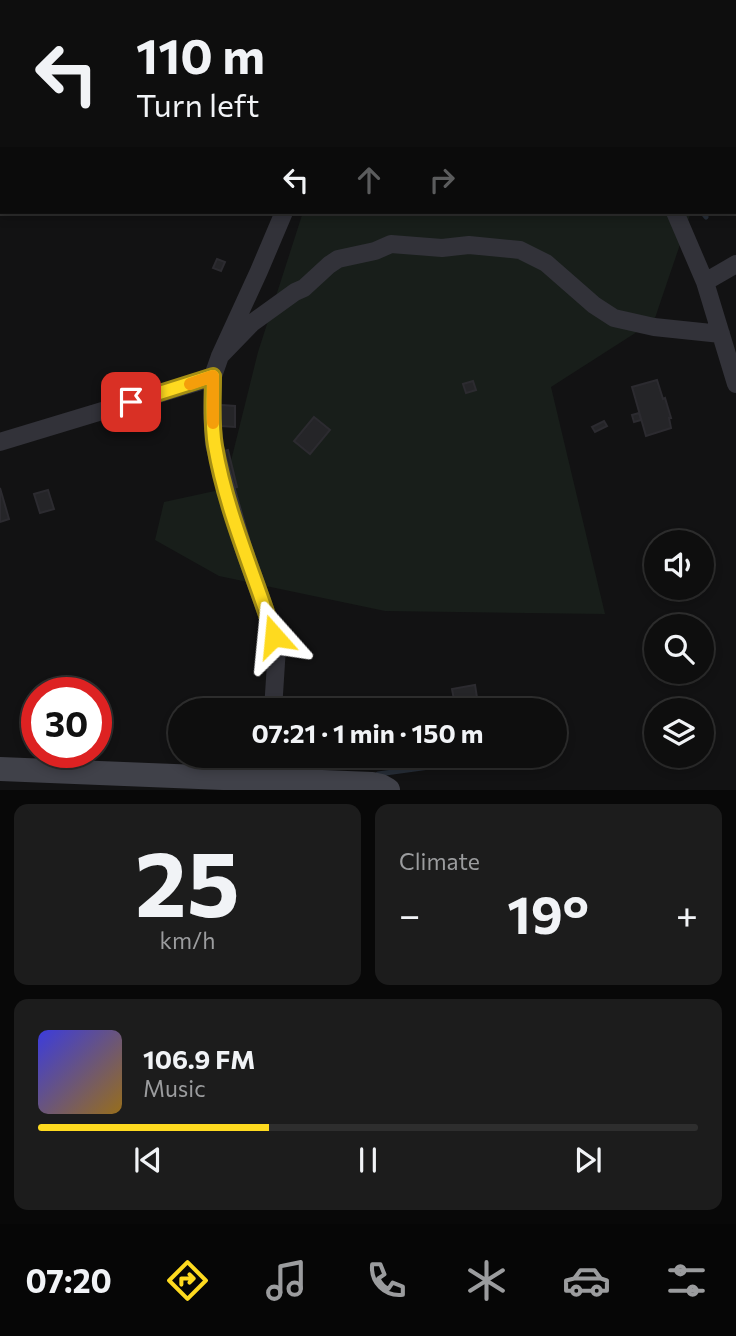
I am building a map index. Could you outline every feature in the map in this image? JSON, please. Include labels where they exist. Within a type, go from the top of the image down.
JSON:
[{"type":"street","points":[[274,698],[276,647],[219,463],[214,444],[212,413],[213,376],[220,356],[283,214]]},
{"type":"street","points":[[676,214],[705,282],[736,384]]},
{"type":"street","points":[[220,356],[252,323],[304,288],[329,265],[348,256],[375,251],[391,244],[442,248],[469,245],[520,250],[546,263],[594,305],[614,318],[653,327],[720,334]]},
{"type":"street","points":[[705,282],[736,264]]},
{"type":"street","points":[[0,442],[213,376]]},
{"type":"street","points":[[0,769],[270,769],[372,784],[388,790]]},
{"type":"shaded area","points":[[302,214],[690,214],[654,321],[551,387],[605,614],[385,611],[219,576],[155,540],[164,502],[224,489],[258,352]]},
{"type":"building","points":[[217,259],[225,262],[221,271],[213,268]]},
{"type":"building","points":[[657,380],[671,418],[671,428],[646,436],[632,387]]},
{"type":"building","points":[[473,381],[476,390],[466,393],[463,384]]},
{"type":"building","points":[[221,405],[235,406],[235,427],[221,426]]},
{"type":"building","points":[[639,413],[641,420],[634,422],[632,415]]},
{"type":"building","points":[[314,417],[330,430],[310,454],[294,441]]},
{"type":"building","points":[[604,421],[607,426],[595,432],[592,427]]},
{"type":"building","points":[[228,450],[237,487],[232,488],[224,451]]},
{"type":"building","points":[[0,488],[9,519],[0,522]]},
{"type":"building","points":[[48,490],[54,509],[40,513],[34,494]]},
{"type":"building","points":[[475,685],[477,698],[454,698],[452,689]]},
{"type":"waterway","points":[[378,774],[422,768]]},
{"type":"slow traffic","points":[[190,384],[213,376],[213,423]]},
{"type":"route","points":[[131,402],[213,376],[214,444],[243,547],[274,636]]}]
